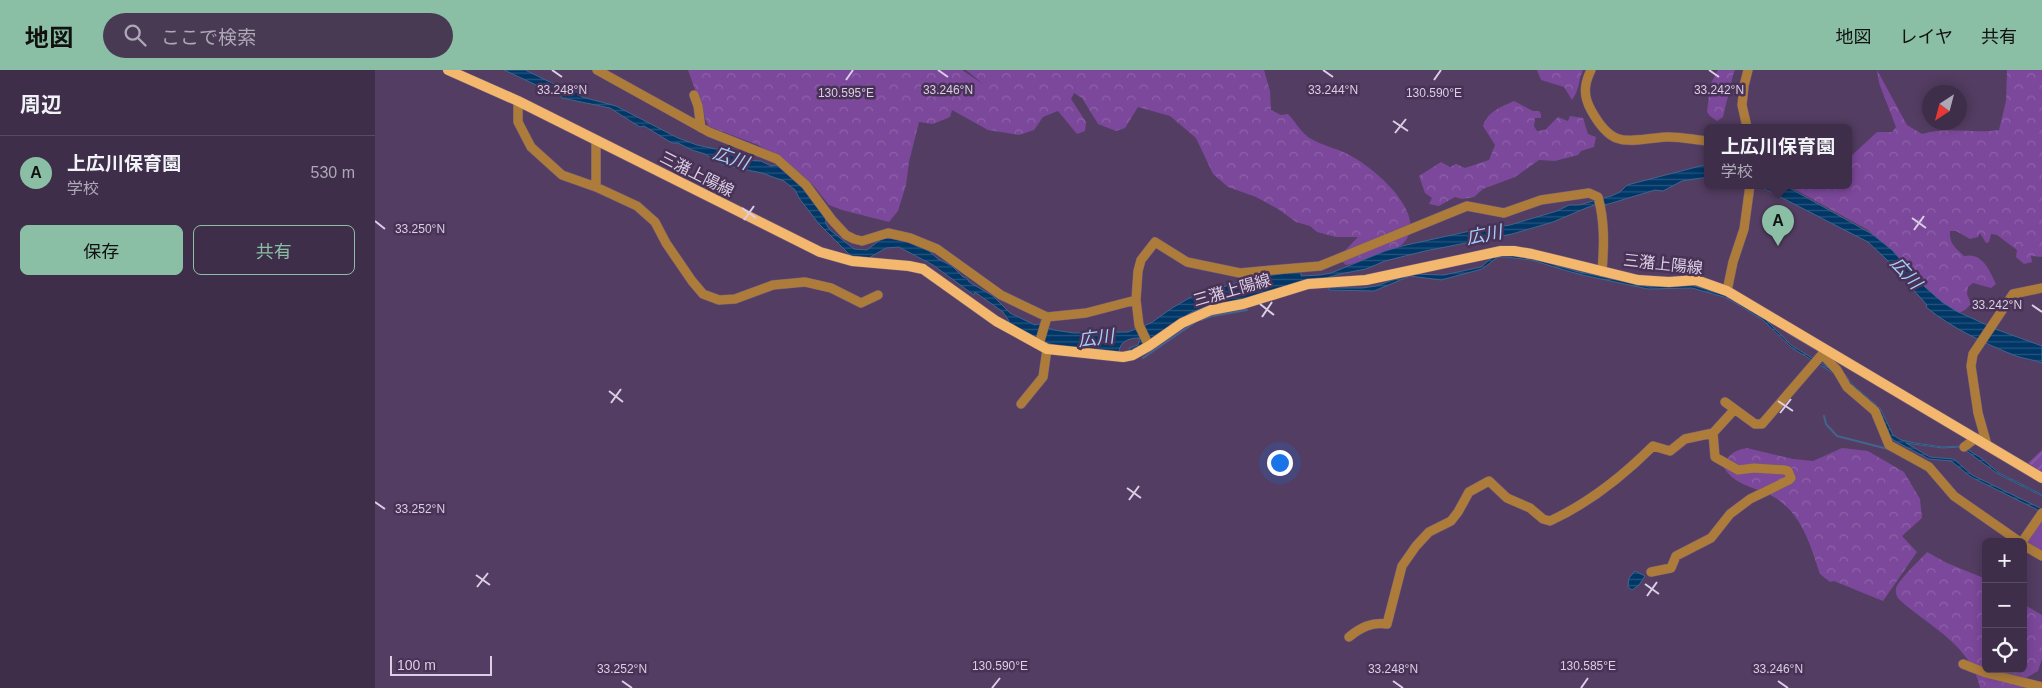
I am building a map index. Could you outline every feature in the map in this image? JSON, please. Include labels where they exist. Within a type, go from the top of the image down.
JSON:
[{"type":"main road","name":"三潴上陽線","points":[[448,70],[518,101],[820,252],[852,261],[923,269],[996,321],[1042,344],[1080,354],[1123,357],[1133,355],[1182,322],[1211,310],[1243,304],[1308,284],[1366,280],[1501,251],[1514,251],[1638,280],[1654,282],[1696,280],[1727,291],[1821,356],[1976,438],[2042,478]]},
{"type":"street","points":[[597,70],[701,128],[777,158],[806,185],[832,220],[846,235],[862,241],[888,233],[910,238],[937,249],[1001,295],[1046,321],[1136,300]]},
{"type":"street","points":[[1591,70],[1586,80],[1584,92],[1588,105],[1605,132],[1622,141],[1668,137],[1704,141]]},
{"type":"street","points":[[1746,124],[1742,105],[1748,70]]},
{"type":"street","points":[[694,95],[698,106],[701,128]]},
{"type":"street","points":[[518,101],[518,122],[531,147],[562,175],[596,187],[637,206],[655,222],[666,243],[703,294],[719,300],[735,299],[773,285],[805,282],[831,288],[861,303],[878,295]]},
{"type":"street","points":[[596,140],[596,187]]},
{"type":"street","points":[[1727,291],[1743,229],[1748,189]]},
{"type":"street","points":[[1148,344],[1139,325],[1136,300],[1137,271],[1141,260],[1155,242],[1187,262],[1240,273],[1320,266],[1467,206],[1504,213],[1541,200],[1589,193],[1598,197],[1601,207],[1604,236],[1602,272]]},
{"type":"street","points":[[1987,445],[1978,413],[1971,366],[1973,354],[2013,294],[2042,288]]},
{"type":"street","points":[[1021,404],[1043,377],[1042,344],[1046,321]]},
{"type":"street","points":[[1725,402],[1755,424],[1762,424],[1821,356],[1840,375],[1847,387],[1875,411],[1889,445],[1929,467],[1954,496],[2015,538]]},
{"type":"street","points":[[1349,637],[1365,626],[1374,623],[1387,624],[1402,566],[1424,537],[1451,521],[1469,492],[1489,481],[1507,498],[1550,521],[1615,482],[1653,446],[1670,451],[1685,439],[1713,433],[1734,410]]},
{"type":"street","points":[[1651,572],[1671,568],[1676,556],[1711,538],[1737,509],[1750,499],[1791,478],[1788,471],[1785,470],[1754,468],[1738,470],[1728,465],[1715,457],[1713,433]]},
{"type":"street","points":[[1965,448],[1976,438]]},
{"type":"street","points":[[2025,538],[2042,513]]},
{"type":"street","points":[[2027,546],[2042,556]]},
{"type":"street","points":[[1963,664],[1986,673],[2042,687]]},
{"type":"green space","points":[[688,70],[962,70],[983,84],[966,70],[1264,70],[1270,91],[1271,110],[1281,115],[1288,114],[1308,137],[1348,154],[1375,173],[1398,197],[1406,210],[1410,223],[1409,235],[1400,246],[1388,253],[1346,265],[1338,258],[1358,237],[1336,237],[1317,232],[1310,226],[1296,222],[1256,197],[1228,187],[1213,174],[1196,138],[1170,116],[1138,107],[1125,128],[1116,131],[1098,124],[1082,98],[1074,93],[1071,99],[1086,122],[1085,131],[1077,134],[1058,111],[1043,117],[1034,130],[1019,135],[988,130],[952,110],[950,117],[933,124],[919,122],[909,162],[906,185],[898,211],[889,222],[829,205],[812,184],[785,161],[758,145],[708,126]]},
{"type":"green space","points":[[1537,70],[1583,70],[1572,100],[1564,87],[1541,80]]},
{"type":"green space","points":[[1718,70],[1735,70],[1723,117],[1717,121],[1707,112],[1710,85]]},
{"type":"green space","points":[[1877,70],[1907,125],[1922,134],[1951,130],[1999,130],[2006,101],[2007,70],[2042,70],[2042,257],[2031,256],[2032,262],[2024,264],[2016,257],[2017,250],[1997,235],[1991,234],[1989,242],[1986,243],[1980,233],[1978,237],[1970,239],[1956,231],[1950,231],[1950,239],[1955,248],[1964,256],[1970,255],[1980,259],[1988,267],[1996,284],[1991,288],[1973,283],[1968,287],[1967,294],[1971,304],[1965,310],[1955,315],[1902,268],[1889,250],[1868,230],[1794,189],[1852,189],[1852,155],[1877,132],[1892,132],[1896,127],[1879,83]]},
{"type":"green space","points":[[1514,101],[1533,111],[1539,111],[1541,118],[1535,118],[1534,126],[1537,131],[1545,130],[1558,117],[1568,121],[1570,116],[1583,118],[1588,134],[1596,137],[1594,147],[1581,151],[1578,155],[1555,161],[1539,160],[1515,177],[1483,189],[1474,197],[1462,199],[1455,197],[1439,206],[1429,204],[1432,198],[1425,193],[1419,176],[1441,162],[1450,167],[1456,164],[1465,168],[1489,160],[1495,145],[1483,126],[1485,121],[1492,113]]},
{"type":"green space","points":[[1747,448],[1793,459],[1813,461],[1842,448],[1868,451],[1904,472],[1920,499],[1922,518],[1902,536],[1917,552],[1883,601],[1834,581],[1830,582],[1820,574],[1802,527],[1787,507],[1778,499],[1743,484],[1728,473],[1724,468],[1729,457],[1738,450]]},
{"type":"green space","points":[[2042,450],[2042,472],[2028,463]]},
{"type":"green space","points":[[2042,521],[2042,552],[2028,544],[2028,541]]},
{"type":"green space","points":[[1927,552],[1947,563],[1982,577],[1982,673],[2027,673],[2027,606],[2042,615],[2042,659],[2038,671],[2024,679],[2026,688],[1980,688],[1976,674],[1969,661],[1959,649],[1898,598],[1896,595],[1897,585]]},
{"type":"water","name":"広川","points":[[504,70],[525,70],[577,92],[582,97],[616,106],[678,138],[697,145],[716,149],[744,160],[761,161],[771,166],[777,165],[807,190],[825,216],[826,224],[830,230],[854,249],[867,250],[880,238],[900,239],[929,251],[938,259],[952,266],[963,277],[967,278],[969,282],[993,296],[1010,313],[1035,325],[1039,324],[1054,330],[1074,333],[1128,332],[1151,323],[1193,296],[1252,278],[1301,271],[1301,276],[1331,273],[1402,246],[1470,231],[1510,225],[1557,211],[1569,205],[1579,205],[1611,196],[1620,192],[1627,185],[1704,165],[1704,178],[1682,181],[1663,191],[1655,190],[1602,206],[1598,204],[1553,222],[1512,234],[1425,251],[1385,261],[1366,269],[1340,274],[1247,300],[1212,304],[1190,313],[1131,352],[1129,348],[1138,345],[1140,338],[1126,340],[1120,347],[1119,351],[1122,354],[1066,349],[1008,325],[1009,321],[1003,312],[975,292],[974,295],[933,265],[899,247],[886,248],[867,259],[852,257],[819,224],[795,190],[784,181],[762,173],[723,165],[705,154],[678,143],[672,143],[644,126],[640,127],[610,108],[562,98],[559,92],[549,91]]},
{"type":"water","name":"広川","points":[[1765,189],[1791,189],[1872,234],[1892,250],[1925,287],[1942,302],[1956,311],[1998,330],[2042,346],[2042,363],[2004,351],[1969,335],[1947,322],[1926,307],[1927,305],[1886,259],[1868,242]]},
{"type":"water","points":[[1511,254],[1529,257],[1575,271],[1650,287],[1691,285],[1728,296],[1766,320],[1791,345],[1833,371],[1828,357],[1787,333],[1787,331],[1832,357],[1853,385],[1880,408],[1893,435],[1901,440],[1915,443],[1943,447],[1962,446],[1981,458],[1999,473],[2042,496],[1998,474],[1961,447],[1942,448],[1906,443],[1930,457],[1954,459],[1972,475],[2042,509],[2042,512],[1971,477],[1951,461],[1929,459],[1895,441],[1890,437],[1877,410],[1835,374],[1792,348],[1763,320],[1724,297],[1692,288],[1648,289],[1578,274],[1531,260],[1505,257],[1498,257],[1482,269],[1441,280],[1410,276],[1374,291],[1329,290],[1329,288],[1376,286],[1410,274],[1444,275],[1481,267],[1495,255]]},
{"type":"water","points":[[1635,571],[1645,576],[1639,585],[1632,590],[1628,587],[1629,578]]},
{"type":"waterway","points":[[1201,320],[1212,316],[1247,310]]},
{"type":"waterway","points":[[1143,358],[1194,323]]},
{"type":"waterway","points":[[1824,416],[1826,424],[1837,436],[1888,449]]},
{"type":"place","name":"上広川保育園","points":[[1778,246]]}]
